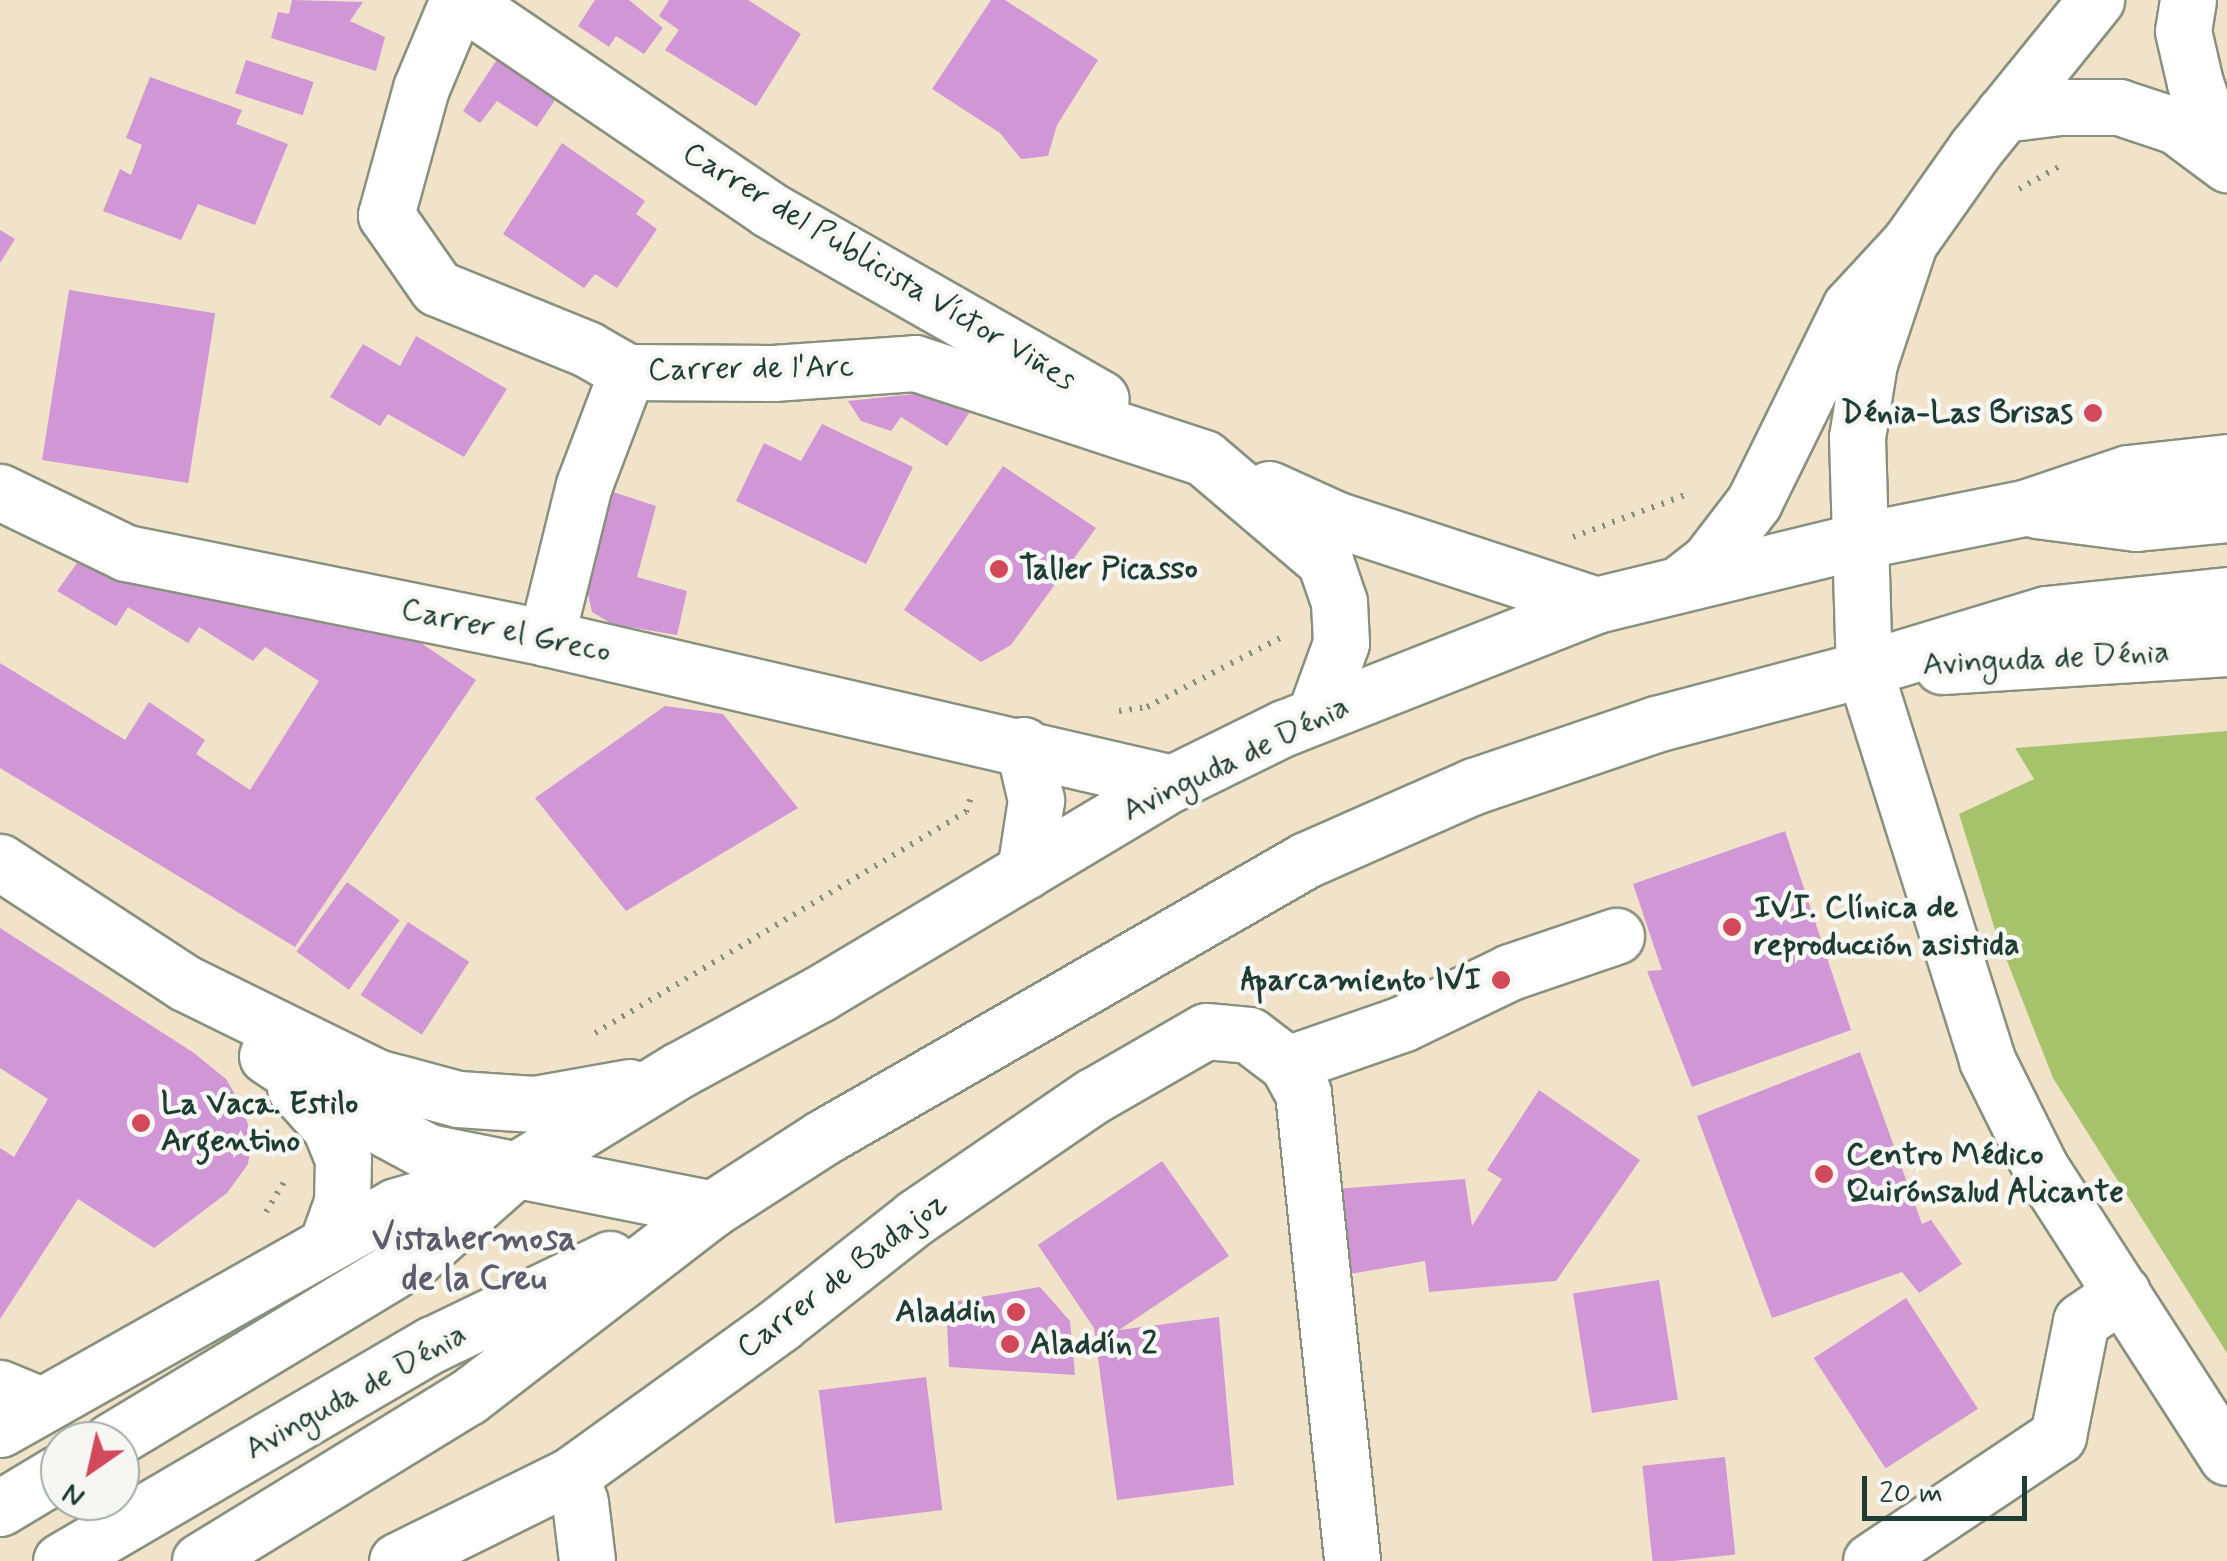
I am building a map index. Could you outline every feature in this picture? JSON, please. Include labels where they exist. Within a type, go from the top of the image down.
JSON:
[{"type":"street","name":"Carrer de l'Arc","points":[[459,0],[421,88],[386,215],[437,288],[587,349],[627,372],[772,374],[915,363],[1204,458]]},
{"type":"street","name":"Carrer del Publicista Víctor Viñes","points":[[459,0],[768,209],[1204,458],[1334,519],[1596,605]]},
{"type":"street","points":[[1682,582],[1708,562],[1754,502],[1850,307],[1909,243],[2003,114],[2096,0]]},
{"type":"street","points":[[2188,0],[2183,31],[2195,84],[2209,124],[2227,151]]},
{"type":"street","points":[[2003,114],[2060,107],[2119,107],[2176,126],[2227,164]]},
{"type":"street","points":[[1909,243],[1869,363],[1857,437],[1864,669],[1987,1060],[2040,1167],[2227,1458]]},
{"type":"street","points":[[546,638],[584,486],[627,372]]},
{"type":"street","name":"Carrer del Publicista Víctor Viñes","points":[[1204,458],[1324,561],[1340,602],[1341,643],[1315,715]]},
{"type":"street","name":"Avinguda de Dénia","points":[[140,1424],[418,1256],[514,1171],[680,1070],[820,994],[1172,783],[1315,715],[1596,605],[1859,541],[2024,508],[2128,473],[2227,462]]},
{"type":"street","name":"Carrer el Greco","points":[[0,492],[126,554],[546,638],[1022,745],[1172,783]]},
{"type":"street","name":"Avinguda de Dénia","points":[[2024,508],[2136,523],[2227,514]]},
{"type":"street","name":"Avinguda de Dénia","points":[[200,1561],[468,1398],[712,1210],[822,1138],[1306,860],[1492,780],[1656,724],[1864,669],[2046,614],[2227,595]]},
{"type":"street","name":"Avinguda de Dénia","points":[[1864,669],[2076,661],[2227,648]]},
{"type":"street","points":[[1022,745],[1036,800],[1025,871]]},
{"type":"street","points":[[0,862],[185,983],[376,1078],[458,1099],[534,1104],[618,1091],[680,1070]]},
{"type":"street","points":[[1352,1561],[1303,1093],[1287,1064],[1402,1024],[1510,972],[1616,936]]},
{"type":"street","points":[[185,983],[270,1059],[330,1127],[343,1159],[342,1202],[327,1244]]},
{"type":"street","name":"Carrer de Badajoz","points":[[398,1561],[571,1475],[780,1324],[916,1217],[1109,1087],[1206,1032],[1249,1035],[1287,1064]]},
{"type":"street","points":[[270,1059],[346,1108],[428,1152],[712,1210]]},
{"type":"street","name":"Avinguda de Dénia","points":[[14,1407],[396,1206],[514,1171]]},
{"type":"street","name":"Avinguda de Dénia","points":[[61,1561],[433,1344],[712,1210]]},
{"type":"street","points":[[1870,1561],[2058,1436],[2082,1321],[2122,1294]]},
{"type":"street","points":[[571,1475],[580,1502],[587,1561]]},
{"type":"street","points":[[0,1508],[40,1484]]},
{"type":"path","points":[[1957,174],[1999,205],[2030,180],[2073,160]]},
{"type":"path","points":[[1571,538],[1706,486]]},
{"type":"path","points":[[1114,712],[1147,707],[1282,637],[1340,602]]},
{"type":"path","points":[[588,1038],[966,812],[979,772],[1022,745]]},
{"type":"green space","points":[[2227,731],[2227,1353],[2053,1078],[1996,933],[1959,814],[2034,779],[2015,748]]},
{"type":"building","points":[[292,0],[363,2],[350,21],[385,37],[376,71],[271,38],[278,12],[289,14]]},
{"type":"building","points":[[595,0],[629,0],[663,28],[644,54],[616,36],[609,47],[578,26]]},
{"type":"building","points":[[669,0],[748,0],[801,34],[756,106],[665,50],[679,30],[659,16]]},
{"type":"building","points":[[991,0],[1005,0],[1098,60],[1057,125],[1048,156],[1021,159],[1000,133],[932,89]]},
{"type":"building","points":[[500,55],[559,94],[537,127],[497,101],[480,123],[463,111]]},
{"type":"building","points":[[246,60],[314,82],[303,115],[235,93]]},
{"type":"building","points":[[150,77],[242,110],[236,124],[288,144],[255,225],[198,204],[181,240],[103,211],[120,169],[131,175],[142,145],[126,138]]},
{"type":"building","points":[[562,143],[645,201],[636,214],[657,229],[617,288],[595,274],[584,288],[503,234]]},
{"type":"building","points":[[0,230],[15,239],[0,263]]},
{"type":"building","points":[[69,290],[215,313],[188,483],[42,460]]},
{"type":"building","points":[[416,336],[507,389],[464,457],[388,414],[380,426],[330,397],[363,344],[400,366]]},
{"type":"building","points":[[961,389],[978,400],[947,446],[901,417],[891,431],[861,421],[848,401]]},
{"type":"building","points":[[822,424],[913,467],[866,564],[736,501],[764,443],[801,461]]},
{"type":"building","name":"Taller Picasso","points":[[1003,466],[1096,528],[1011,645],[981,662],[904,610]]},
{"type":"building","points":[[604,489],[656,506],[637,577],[687,591],[677,635],[612,624],[592,612],[582,566]]},
{"type":"building","points":[[77,563],[421,643],[476,680],[295,947],[0,768],[0,663],[125,740],[149,702],[205,740],[196,754],[250,790],[319,681],[265,647],[253,661],[199,627],[188,643],[128,607],[116,626],[57,591]]},
{"type":"building","points":[[665,706],[723,714],[798,808],[626,911],[535,798]]},
{"type":"building","name":"IVI. Clínica de reproducción asistida","points":[[1785,831],[1851,1030],[1692,1087],[1647,971],[1662,970],[1633,884]]},
{"type":"building","points":[[347,882],[400,920],[349,990],[296,952]]},
{"type":"building","points":[[408,922],[469,962],[422,1035],[361,995]]},
{"type":"building","name":"La Vaca. Estilo Argentino","points":[[0,928],[194,1053],[226,1079],[243,1108],[252,1138],[248,1164],[227,1193],[154,1248],[78,1199],[0,1319],[0,1148],[14,1157],[48,1099],[0,1068]]},
{"type":"building","points":[[1860,1052],[1922,1224],[1931,1220],[1962,1264],[1919,1293],[1902,1272],[1772,1318],[1697,1116]]},
{"type":"building","points":[[1539,1090],[1640,1160],[1556,1281],[1429,1292],[1425,1261],[1344,1275],[1335,1189],[1465,1179],[1472,1226],[1502,1179],[1487,1170]]},
{"type":"building","points":[[1162,1161],[1229,1256],[1119,1330],[1219,1317],[1234,1485],[1117,1500],[1094,1328],[1038,1245]]},
{"type":"building","points":[[1659,1280],[1678,1400],[1592,1413],[1573,1294]]},
{"type":"building","name":"Aladdín 2","points":[[1040,1287],[1070,1321],[1075,1375],[949,1367],[946,1303]]},
{"type":"building","points":[[1906,1298],[1978,1409],[1886,1469],[1814,1358]]},
{"type":"building","points":[[926,1377],[942,1510],[835,1523],[819,1390]]},
{"type":"building","points":[[1725,1457],[1735,1554],[1652,1561],[1642,1466]]},
{"type":"place","name":"Dénia-Las Brisas","points":[[2093,413]]},
{"type":"place","name":"Taller Picasso","points":[[999,569]]},
{"type":"place","name":"IVI. Clínica de reproducción asistida","points":[[1732,927]]},
{"type":"place","name":"Aparcamiento IVI","points":[[1501,980]]},
{"type":"place","name":"La Vaca. Estilo Argentino","points":[[141,1123]]},
{"type":"place","name":"Centro Médico Quirónsalud Alicante","points":[[1824,1174]]},
{"type":"place","name":"Aladdin","points":[[1016,1312]]},
{"type":"place","name":"Aladdín 2","points":[[1010,1344]]},
{"type":"district","name":"Vistahermosa de la Creu","points":[[474,1259]]}]
